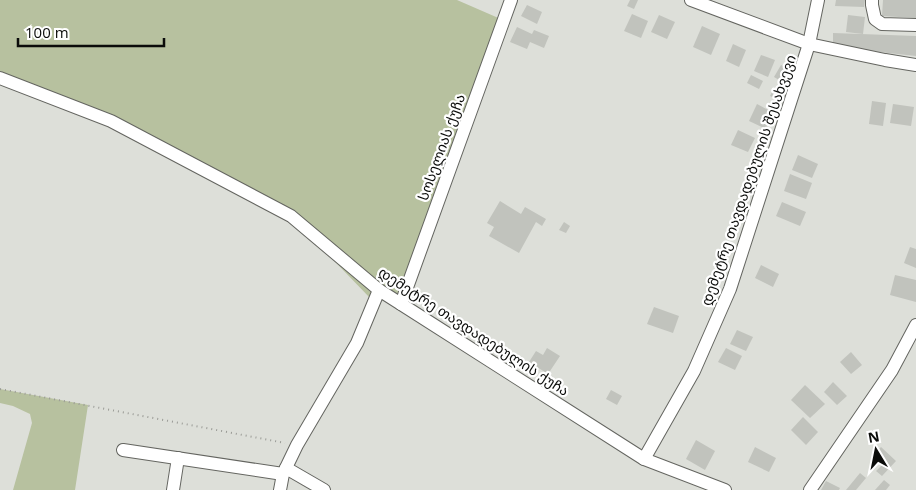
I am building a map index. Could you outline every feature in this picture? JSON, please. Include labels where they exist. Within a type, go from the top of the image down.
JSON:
[{"type":"street","name":"სოსელიას ქუჩა","points":[[401,304],[511,0]]},
{"type":"street","points":[[691,0],[809,44],[916,65]]},
{"type":"street","name":"დემეტრე თავდადებულის შესახვევი","points":[[644,459],[694,371],[730,289],[809,44],[818,0]]},
{"type":"street","points":[[872,0],[875,19],[882,24],[916,25]]},
{"type":"street","name":"დემეტრე თავდადებულის ქუჩა","points":[[0,78],[111,121],[291,216],[380,290],[644,459],[725,490]]},
{"type":"street","points":[[280,490],[284,471],[297,445],[357,343],[380,290]]},
{"type":"street","points":[[810,490],[892,370],[916,325]]},
{"type":"street","points":[[123,450],[284,471],[324,490]]},
{"type":"street","points":[[173,490],[178,458]]},
{"type":"path","points":[[0,389],[297,445]]},
{"type":"green space","points":[[0,0],[457,0],[503,20],[401,304],[370,298],[291,216],[111,121],[0,78]]},
{"type":"green space","points":[[0,389],[88,405],[75,490],[13,490],[32,423],[30,414],[13,406],[0,403]]},
{"type":"building","points":[[630,0],[638,0],[634,9],[627,6]]},
{"type":"building","points":[[836,0],[865,0],[864,7],[835,6]]},
{"type":"building","points":[[883,0],[916,0],[916,18],[882,16]]},
{"type":"building","points":[[527,5],[542,12],[537,24],[521,16]]},
{"type":"building","points":[[632,14],[648,21],[641,38],[624,31]]},
{"type":"building","points":[[659,15],[675,22],[667,39],[651,32]]},
{"type":"building","points":[[848,15],[865,17],[863,34],[846,32]]},
{"type":"building","points":[[702,26],[720,34],[711,55],[693,47]]},
{"type":"building","points":[[517,27],[532,34],[534,30],[549,36],[544,48],[530,42],[527,49],[510,42]]},
{"type":"building","points":[[833,33],[916,36],[916,56],[833,47]]},
{"type":"building","points":[[733,44],[746,50],[739,67],[726,61]]},
{"type":"building","points":[[761,55],[775,60],[768,77],[754,71]]},
{"type":"building","points":[[781,65],[793,71],[786,84],[774,77]]},
{"type":"building","points":[[751,75],[763,81],[759,89],[747,83]]},
{"type":"building","points":[[774,88],[785,92],[782,101],[770,96]]},
{"type":"building","points":[[872,101],[886,103],[883,126],[869,124]]},
{"type":"building","points":[[757,104],[774,113],[766,129],[749,121]]},
{"type":"building","points":[[893,104],[914,107],[911,126],[890,123]]},
{"type":"building","points":[[738,130],[755,138],[748,152],[731,145]]},
{"type":"building","points":[[798,155],[818,164],[812,178],[792,170]]},
{"type":"building","points":[[790,174],[812,183],[806,199],[784,191]]},
{"type":"building","points":[[500,201],[521,214],[525,207],[546,219],[542,226],[536,222],[519,253],[489,236],[494,227],[487,223]]},
{"type":"building","points":[[782,202],[806,212],[800,226],[776,216]]},
{"type":"building","points":[[564,222],[570,226],[566,233],[559,230]]},
{"type":"building","points":[[910,247],[916,249],[916,268],[904,263]]},
{"type":"building","points":[[761,265],[779,274],[773,287],[755,278]]},
{"type":"building","points":[[895,275],[916,280],[916,302],[890,295]]},
{"type":"building","points":[[654,307],[679,316],[673,333],[647,324]]},
{"type":"building","points":[[737,330],[753,337],[746,351],[730,344]]},
{"type":"building","points":[[547,348],[560,356],[548,374],[529,362],[536,351],[543,355]]},
{"type":"building","points":[[726,348],[742,356],[735,370],[718,362]]},
{"type":"building","points":[[851,352],[862,365],[851,374],[840,362]]},
{"type":"building","points":[[833,382],[847,396],[837,405],[824,392]]},
{"type":"building","points":[[805,385],[825,404],[810,418],[791,400]]},
{"type":"building","points":[[611,390],[622,396],[617,405],[606,399]]},
{"type":"building","points":[[803,417],[818,432],[806,445],[791,430]]},
{"type":"building","points":[[696,440],[715,451],[705,470],[686,459]]},
{"type":"building","points":[[755,447],[776,458],[769,472],[748,462]]},
{"type":"building","points":[[881,447],[896,461],[882,476],[876,471],[883,464],[873,455]]},
{"type":"building","points":[[860,473],[866,478],[856,490],[846,490]]},
{"type":"building","points":[[884,480],[890,485],[886,490],[875,490]]},
{"type":"building","points":[[826,481],[840,488],[839,490],[821,490]]}]
